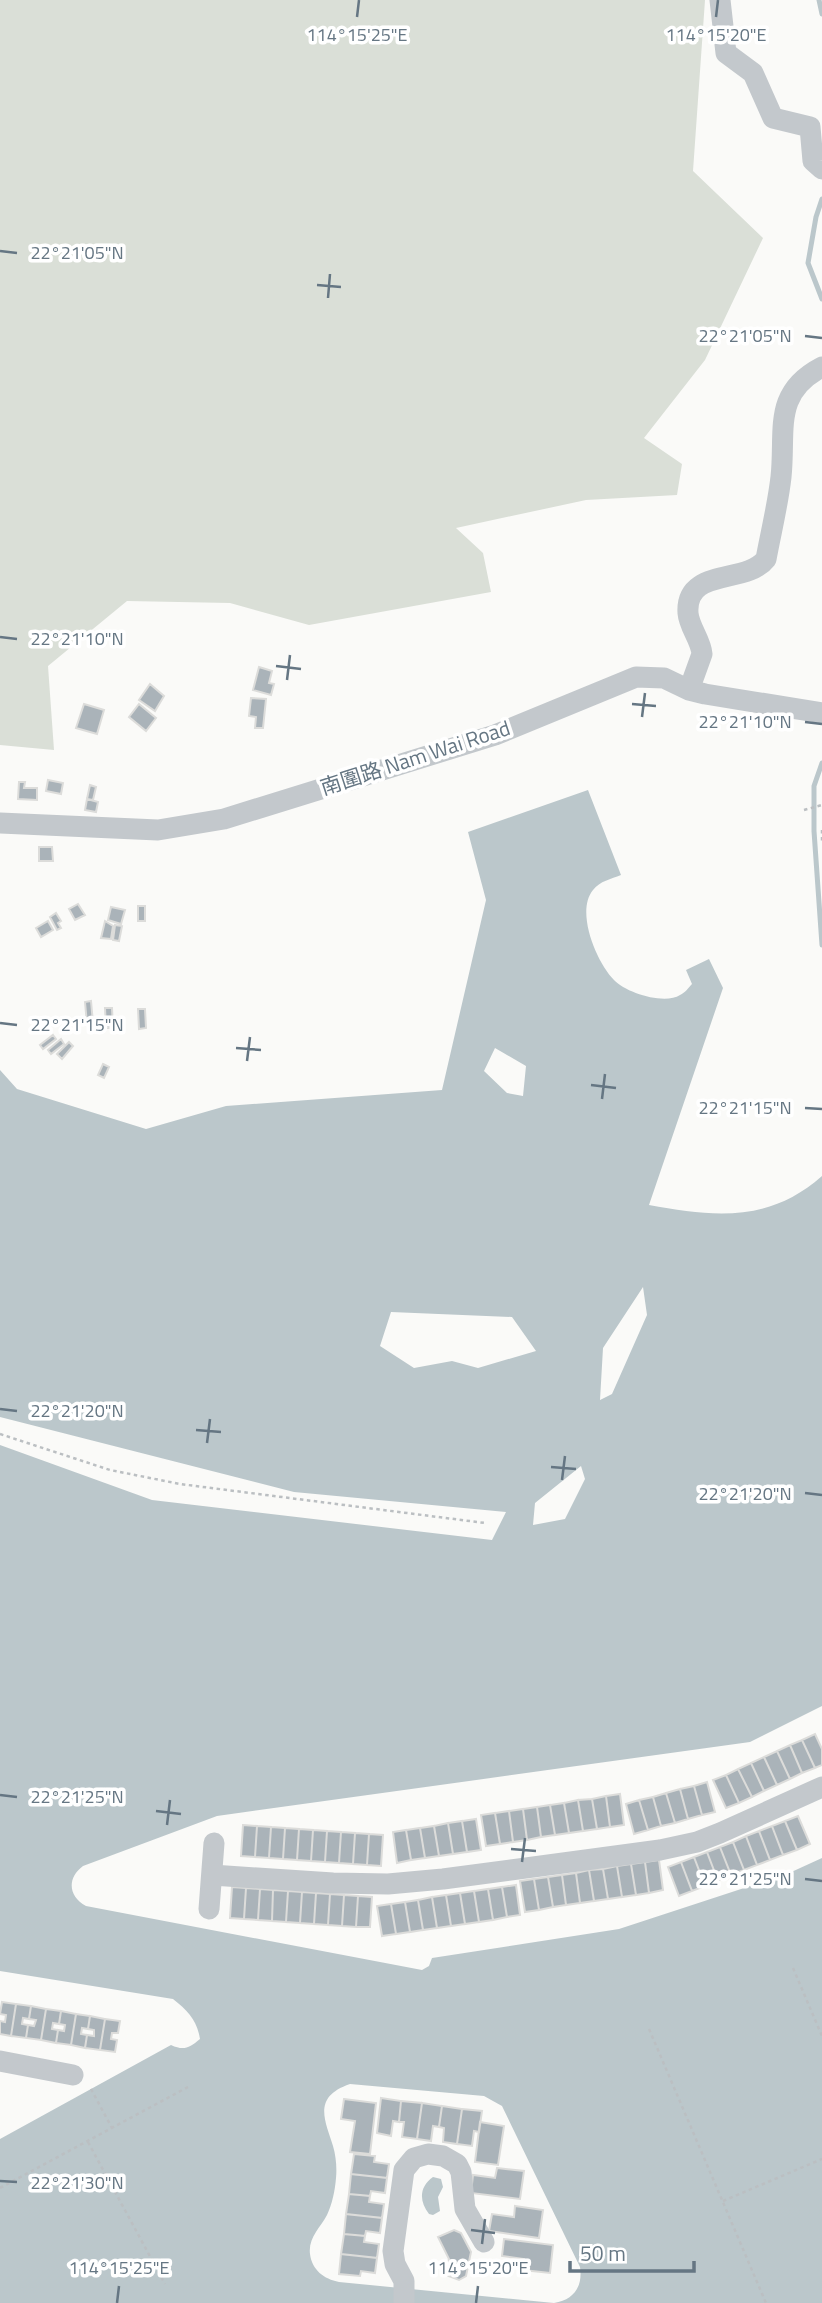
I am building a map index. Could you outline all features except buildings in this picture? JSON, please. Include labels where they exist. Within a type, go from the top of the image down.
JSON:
[{"type":"street","points":[[720,0],[726,53],[752,74],[773,118],[810,127],[817,165]]},
{"type":"street","points":[[689,690],[702,654],[688,616],[688,602],[695,589],[708,580],[748,572],[760,566],[766,559],[781,477],[786,402],[795,386],[808,374],[822,367]]},
{"type":"street","name":"南圍路 Nam Wai Road","points":[[0,823],[158,830],[223,818],[495,735],[636,677],[664,678],[689,690],[822,713]]},
{"type":"street","points":[[212,1875],[388,1884],[660,1850],[697,1842],[822,1787]]},
{"type":"street","points":[[209,1909],[214,1843]]},
{"type":"street","points":[[0,2061],[74,2075]]},
{"type":"street","points":[[404,2296],[402,2275],[395,2264],[393,2251],[403,2176],[408,2163],[414,2158],[428,2154],[443,2156],[457,2164],[461,2172],[464,2203],[460,2219],[484,2242]]},
{"type":"path","points":[[804,810],[822,805]]},
{"type":"path","points":[[822,830],[822,844]]},
{"type":"path","points":[[0,1434],[110,1469],[180,1484],[485,1522]]},
{"type":"path","points":[[793,1968],[822,2036]]},
{"type":"path","points":[[649,2029],[766,2303]]},
{"type":"path","points":[[0,2188],[188,2087]]},
{"type":"path","points":[[90,2089],[112,2128]]},
{"type":"path","points":[[87,2141],[165,2284]]},
{"type":"path","points":[[723,2201],[822,2159]]},
{"type":"shaded area","points":[[0,0],[705,0],[693,171],[763,238],[705,360],[644,438],[682,464],[677,495],[586,500],[456,528],[483,553],[491,592],[309,625],[230,603],[127,601],[48,666],[54,750],[0,745]]},
{"type":"shaded area","points":[[588,790],[621,875],[593,890],[586,911],[590,937],[607,972],[620,985],[636,993],[656,998],[673,998],[684,993],[692,984],[686,970],[709,959],[723,988],[649,1205],[696,1212],[740,1213],[782,1202],[822,1176],[822,1706],[750,1742],[217,1816],[83,1866],[72,1881],[73,1892],[86,1906],[422,1970],[429,1966],[432,1958],[619,1929],[787,1874],[822,1858],[822,2303],[554,2303],[0,2303],[0,2139],[171,2045],[186,2048],[200,2039],[191,2016],[173,1999],[0,1971],[0,1445],[152,1500],[492,1540],[506,1512],[294,1492],[0,1417],[0,1070],[17,1089],[146,1129],[226,1106],[442,1090],[486,900],[468,832]],"holes":[[[495,1048],[526,1066],[523,1096],[507,1093],[484,1071]],[[643,1287],[647,1315],[612,1394],[600,1400],[603,1348]],[[391,1312],[512,1317],[536,1351],[478,1368],[452,1361],[414,1368],[380,1346]],[[581,1466],[585,1479],[565,1519],[533,1525],[535,1503]],[[350,2084],[484,2096],[502,2106],[581,2274],[576,2291],[567,2299],[554,2303],[328,2279],[316,2269],[311,2260],[310,2248],[329,2211],[336,2183],[336,2158],[324,2110],[330,2096]]]},
{"type":"shaded area","points":[[433,2177],[441,2179],[443,2187],[438,2197],[440,2211],[433,2215],[426,2209],[422,2194],[425,2185]]},
{"type":"waterway","points":[[819,0],[822,14]]},
{"type":"waterway","points":[[822,199],[808,263],[822,299]]},
{"type":"waterway","points":[[822,763],[814,786],[814,831],[822,945]]}]
